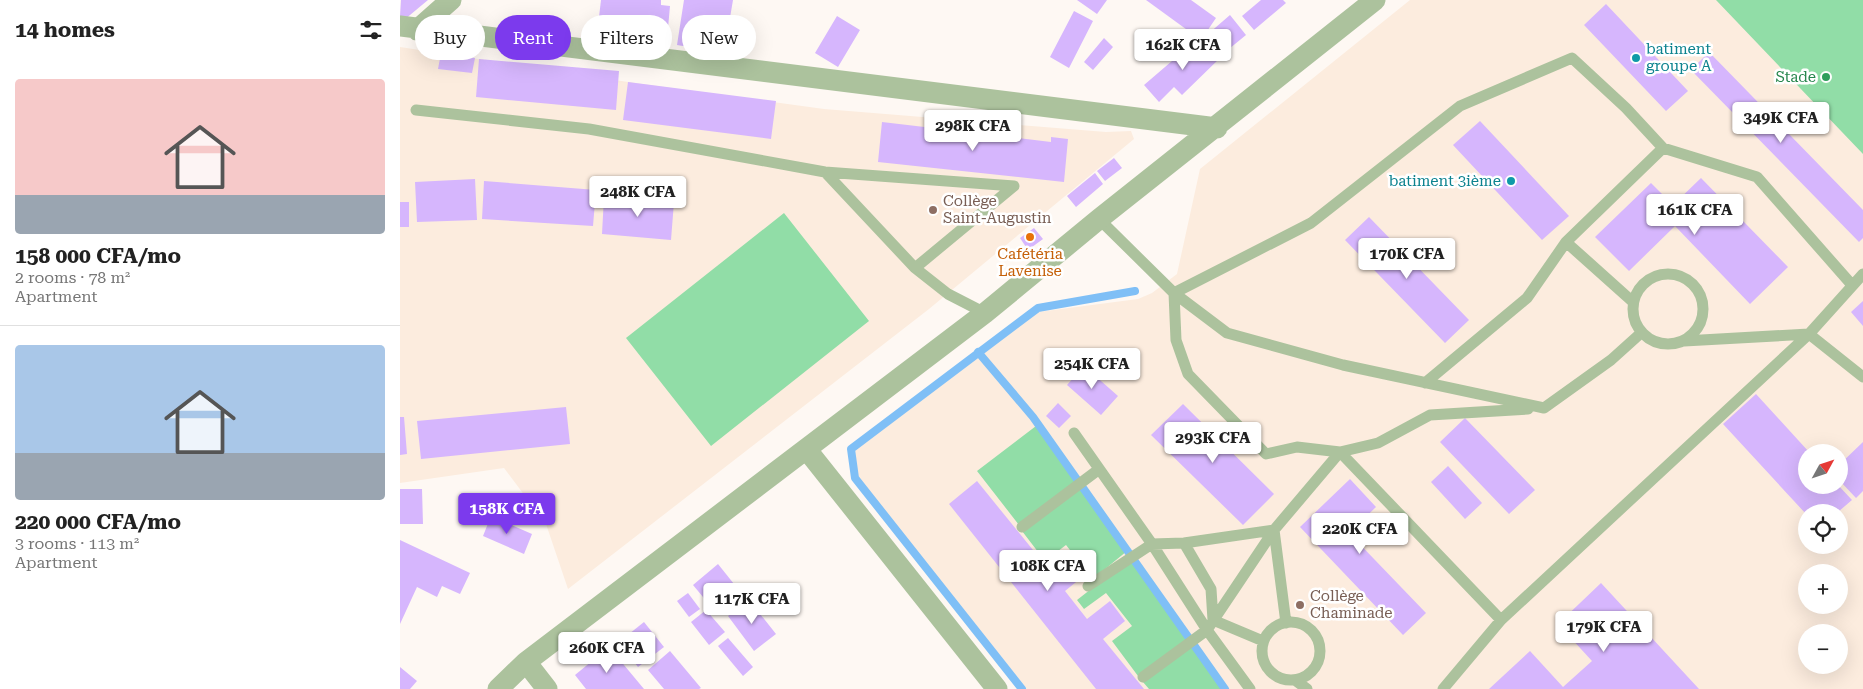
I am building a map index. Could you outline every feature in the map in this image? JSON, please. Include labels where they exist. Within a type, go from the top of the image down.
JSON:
[{"type":"street","points":[[409,28],[451,0]]},
{"type":"street","points":[[498,689],[526,662],[986,314],[1099,219],[1217,128],[1373,0]]},
{"type":"street","points":[[409,28],[1217,128]]},
{"type":"street","points":[[807,450],[997,689]]},
{"type":"street","points":[[526,662],[547,689]]},
{"type":"lane","points":[[1174,293],[1311,223],[1460,106],[1572,58],[1626,108],[1663,148],[1757,177],[1852,285]]},
{"type":"lane","points":[[416,110],[589,130],[825,172],[1014,186],[915,268]]},
{"type":"lane","points":[[1426,383],[1527,298],[1566,242],[1663,148]]},
{"type":"lane","points":[[825,172],[915,268],[948,294],[986,314]]},
{"type":"lane","points":[[1099,219],[1174,293],[1227,333],[1343,365],[1544,408]]},
{"type":"lane","points":[[1566,242],[1633,302]]},
{"type":"lane","points":[[1682,342],[1695,331],[1702,317],[1700,295],[1690,282],[1675,275],[1664,274],[1653,277],[1644,283],[1633,302],[1634,318],[1641,333],[1650,340],[1660,344],[1809,334],[1863,377]]},
{"type":"lane","points":[[1443,689],[1501,620],[1809,334],[1863,274]]},
{"type":"lane","points":[[1174,293],[1176,340],[1188,374],[1266,454],[1296,447],[1340,452],[1378,443],[1430,415],[1544,408],[1611,360],[1641,333]]},
{"type":"lane","points":[[1074,434],[1210,625],[1250,689]]},
{"type":"lane","points":[[1143,677],[1210,625],[1274,530],[1340,452]]},
{"type":"lane","points":[[1340,452],[1501,620]]},
{"type":"lane","points":[[1022,528],[1098,470]]},
{"type":"lane","points":[[1088,586],[1152,544],[1184,542],[1274,530]]},
{"type":"lane","points":[[1274,530],[1286,623]]},
{"type":"lane","points":[[1184,542],[1211,589],[1210,625]]},
{"type":"lane","points":[[1295,680],[1313,671],[1318,662],[1318,642],[1306,626],[1286,623],[1276,626],[1263,641],[1261,651],[1268,670],[1280,678],[1295,680],[1307,689]]},
{"type":"lane","points":[[1210,625],[1263,641]]},
{"type":"shaded area","points":[[1410,0],[1863,0],[1863,689],[1027,689],[858,477],[855,450],[1038,312],[1138,299],[1152,293],[1177,274],[1200,169]]},
{"type":"shaded area","points":[[400,47],[415,49],[415,60],[485,60],[824,109],[1106,132],[1131,131],[1134,139],[929,309],[568,589],[546,524],[504,468],[400,483]]},
{"type":"green space","name":"Stade","points":[[1716,0],[1863,0],[1863,154]]},
{"type":"green space","points":[[784,213],[869,321],[711,446],[626,338]]},
{"type":"green space","points":[[1036,426],[1077,481],[1019,525],[977,471]]},
{"type":"green space","points":[[1081,486],[1127,551],[1093,579],[1066,545],[1045,561],[1022,531]]},
{"type":"green space","points":[[1132,557],[1188,640],[1138,676],[1112,641],[1132,626],[1106,593],[1084,609],[1077,600]]},
{"type":"green space","points":[[1192,646],[1221,689],[1149,689],[1143,682]]},
{"type":"building","points":[[401,0],[428,0],[404,20],[400,16]]},
{"type":"building","points":[[601,0],[661,0],[661,5],[670,6],[669,15],[599,15]]},
{"type":"building","points":[[684,0],[733,0],[730,15],[682,15],[682,46],[677,45]]},
{"type":"building","points":[[1077,0],[1107,0],[1097,14]]},
{"type":"building","points":[[1146,0],[1191,0],[1216,18],[1201,40]]},
{"type":"building","points":[[1261,0],[1283,0],[1286,3],[1254,30],[1242,16]]},
{"type":"building","name":"batiment groupe A","points":[[1606,4],[1688,91],[1666,111],[1584,25]]},
{"type":"building","points":[[1074,11],[1093,21],[1069,68],[1050,57]]},
{"type":"building","points":[[1230,15],[1246,35],[1224,53],[1208,34]]},
{"type":"building","points":[[837,16],[860,30],[838,67],[815,53]]},
{"type":"building","points":[[1104,38],[1113,47],[1093,70],[1084,62]]},
{"type":"building","points":[[1204,41],[1220,58],[1182,95],[1174,87],[1159,102],[1144,85],[1186,49],[1188,51],[1197,42],[1200,44]]},
{"type":"building","points":[[1709,52],[1863,210],[1863,238],[1859,242],[1691,70]]},
{"type":"building","points":[[440,60],[475,60],[472,73],[438,69]]},
{"type":"building","points":[[479,60],[619,71],[616,110],[476,97]]},
{"type":"building","points":[[628,82],[776,101],[771,139],[623,120]]},
{"type":"building","name":"batiment 3ième","points":[[1480,121],[1569,216],[1542,240],[1453,145]]},
{"type":"building","points":[[882,122],[1051,142],[1051,137],[1068,139],[1064,182],[878,162]]},
{"type":"building","points":[[1114,158],[1122,168],[1105,181],[1097,171]]},
{"type":"building","points":[[1095,173],[1103,184],[1076,207],[1067,196]]},
{"type":"building","points":[[1701,178],[1788,267],[1750,304],[1675,226],[1629,271],[1595,237],[1651,183],[1673,205]]},
{"type":"building","points":[[475,179],[477,220],[417,222],[415,182]]},
{"type":"building","points":[[484,181],[596,190],[593,226],[482,219]]},
{"type":"building","points":[[604,197],[674,202],[671,240],[602,234]]},
{"type":"building","points":[[400,202],[409,202],[409,227],[400,227]]},
{"type":"building","points":[[1369,217],[1469,320],[1445,343],[1345,240]]},
{"type":"building","points":[[1034,228],[1043,239],[1028,250],[1020,238]]},
{"type":"building","points":[[1863,301],[1863,326],[1851,312]]},
{"type":"building","points":[[1084,366],[1118,396],[1101,415],[1067,385]]},
{"type":"building","points":[[1756,394],[1802,444],[1798,444],[1798,494],[1846,494],[1852,500],[1847,504],[1798,505],[1723,424]]},
{"type":"building","points":[[1058,403],[1071,416],[1059,428],[1046,416]]},
{"type":"building","points":[[1183,404],[1274,494],[1243,525],[1151,435]]},
{"type":"building","points":[[566,407],[570,444],[421,459],[417,421]]},
{"type":"building","points":[[400,417],[404,417],[407,454],[400,455]]},
{"type":"building","points":[[1465,418],[1535,490],[1509,514],[1440,442]]},
{"type":"building","points":[[1863,442],[1863,491],[1856,498],[1848,490],[1848,456]]},
{"type":"building","points":[[1448,466],[1482,503],[1465,519],[1431,482]]},
{"type":"building","points":[[1350,479],[1376,507],[1349,533],[1426,613],[1403,635],[1300,527]]},
{"type":"building","points":[[977,481],[1050,571],[1070,554],[1086,574],[1065,591],[1087,619],[1110,601],[1125,621],[1103,639],[1144,689],[1096,689],[949,504]]},
{"type":"building","points":[[400,489],[422,489],[423,524],[400,524]]},
{"type":"building","points":[[491,516],[532,534],[524,554],[483,536]]},
{"type":"building","points":[[400,540],[470,573],[460,594],[442,586],[437,597],[417,587],[400,624]]},
{"type":"building","points":[[718,564],[738,589],[713,609],[693,585]]},
{"type":"building","points":[[1601,583],[1699,689],[1489,689],[1530,651],[1563,687],[1592,661],[1558,624]]},
{"type":"building","points":[[688,593],[700,609],[689,617],[677,601]]},
{"type":"building","points":[[749,600],[776,634],[754,651],[728,616]]},
{"type":"building","points":[[706,610],[725,632],[709,645],[691,622]]},
{"type":"building","points":[[644,622],[664,647],[638,667],[619,642]]},
{"type":"building","points":[[728,638],[753,667],[743,676],[718,646]]},
{"type":"building","points":[[609,647],[644,689],[586,689],[575,675]]},
{"type":"building","points":[[670,651],[701,688],[664,689],[648,670]]},
{"type":"building","points":[[400,667],[417,681],[410,689],[400,689]]},
{"type":"waterway","points":[[1022,689],[855,478],[851,449],[1038,308],[1135,291]]},
{"type":"waterway","points":[[978,352],[1033,417],[1225,689]]},
{"type":"place","name":"batiment groupe A","points":[[1636,58]]},
{"type":"place","name":"Stade","points":[[1826,77]]},
{"type":"place","name":"batiment 3ième","points":[[1511,181]]},
{"type":"place","name":"Collège Saint-Augustin","points":[[933,210]]},
{"type":"place","name":"Cafétéria Lavenise","points":[[1030,237]]},
{"type":"place","name":"Collège Chaminade","points":[[1300,605]]}]
